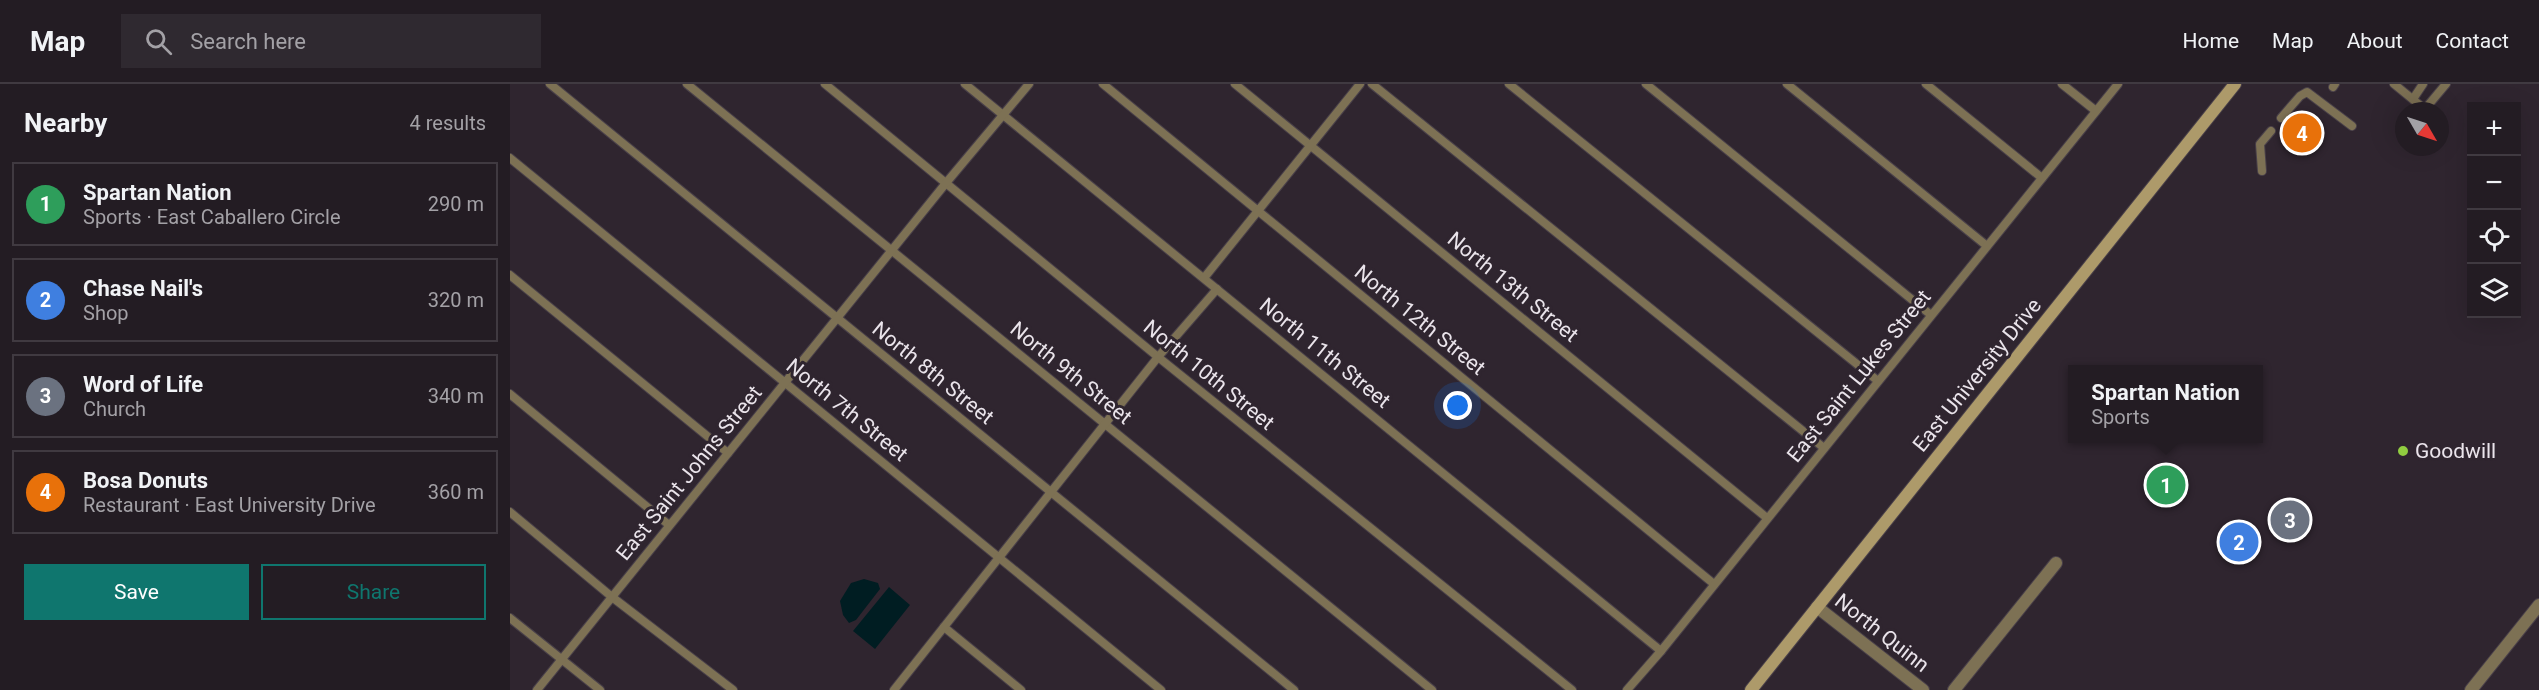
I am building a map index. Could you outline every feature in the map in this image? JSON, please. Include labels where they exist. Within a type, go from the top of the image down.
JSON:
[{"type":"main road","name":"East University Drive","points":[[1751,690],[2235,84]]},
{"type":"street","points":[[1954,690],[2055,563]]},
{"type":"street","points":[[2472,690],[2539,605]]},
{"type":"street","name":"North Quinn","points":[[1817,607],[1923,690]]},
{"type":"lane","name":"North 8th Street","points":[[550,84],[1294,690]]},
{"type":"lane","name":"North 9th Street","points":[[687,84],[1432,690]]},
{"type":"lane","name":"North 10th Street","points":[[825,84],[1158,357],[1572,690]]},
{"type":"lane","name":"North 11th Street","points":[[965,84],[1661,651]]},
{"type":"lane","name":"East Saint Johns Street","points":[[537,690],[891,250],[1029,84]]},
{"type":"lane","name":"North 12th Street","points":[[1103,84],[1714,584]]},
{"type":"lane","name":"North 13th Street","points":[[1235,84],[1767,518]]},
{"type":"lane","points":[[1204,278],[1360,84]]},
{"type":"lane","points":[[1372,84],[1824,448]]},
{"type":"lane","points":[[1509,84],[1878,381]]},
{"type":"lane","points":[[1646,84],[1931,315]]},
{"type":"lane","points":[[1787,84],[1987,246]]},
{"type":"lane","points":[[1926,84],[2042,178]]},
{"type":"lane","points":[[2062,84],[2096,111]]},
{"type":"lane","name":"East Saint Lukes Street","points":[[1627,690],[1661,651],[2118,84]]},
{"type":"lane","points":[[2394,84],[2416,102]]},
{"type":"lane","points":[[2412,99],[2423,84]]},
{"type":"lane","points":[[2432,102],[2446,84]]},
{"type":"lane","points":[[2281,118],[2300,96],[2307,92],[2352,126]]},
{"type":"lane","points":[[2262,171],[2260,144],[2271,131]]},
{"type":"lane","name":"North 7th Street","points":[[510,158],[1161,690]]},
{"type":"lane","points":[[510,275],[728,453]]},
{"type":"lane","points":[[894,690],[1158,357],[1217,289]]},
{"type":"lane","points":[[510,394],[669,525]]},
{"type":"lane","points":[[510,512],[612,597],[733,690]]},
{"type":"lane","points":[[510,618],[600,690]]},
{"type":"lane","points":[[944,627],[1021,690]]},
{"type":"water","points":[[864,579],[878,583],[880,589],[856,620],[849,623],[843,615],[840,601],[851,583]]},
{"type":"water","points":[[889,587],[910,605],[875,649],[853,631]]},
{"type":"place","name":"Bosa Donuts","points":[[2302,133]]},
{"type":"place","name":"Goodwill","points":[[2403,451]]},
{"type":"place","name":"Spartan Nation","points":[[2166,485]]},
{"type":"place","name":"Word of Life","points":[[2290,520]]},
{"type":"place","name":"Chase Nail's","points":[[2239,542]]}]
